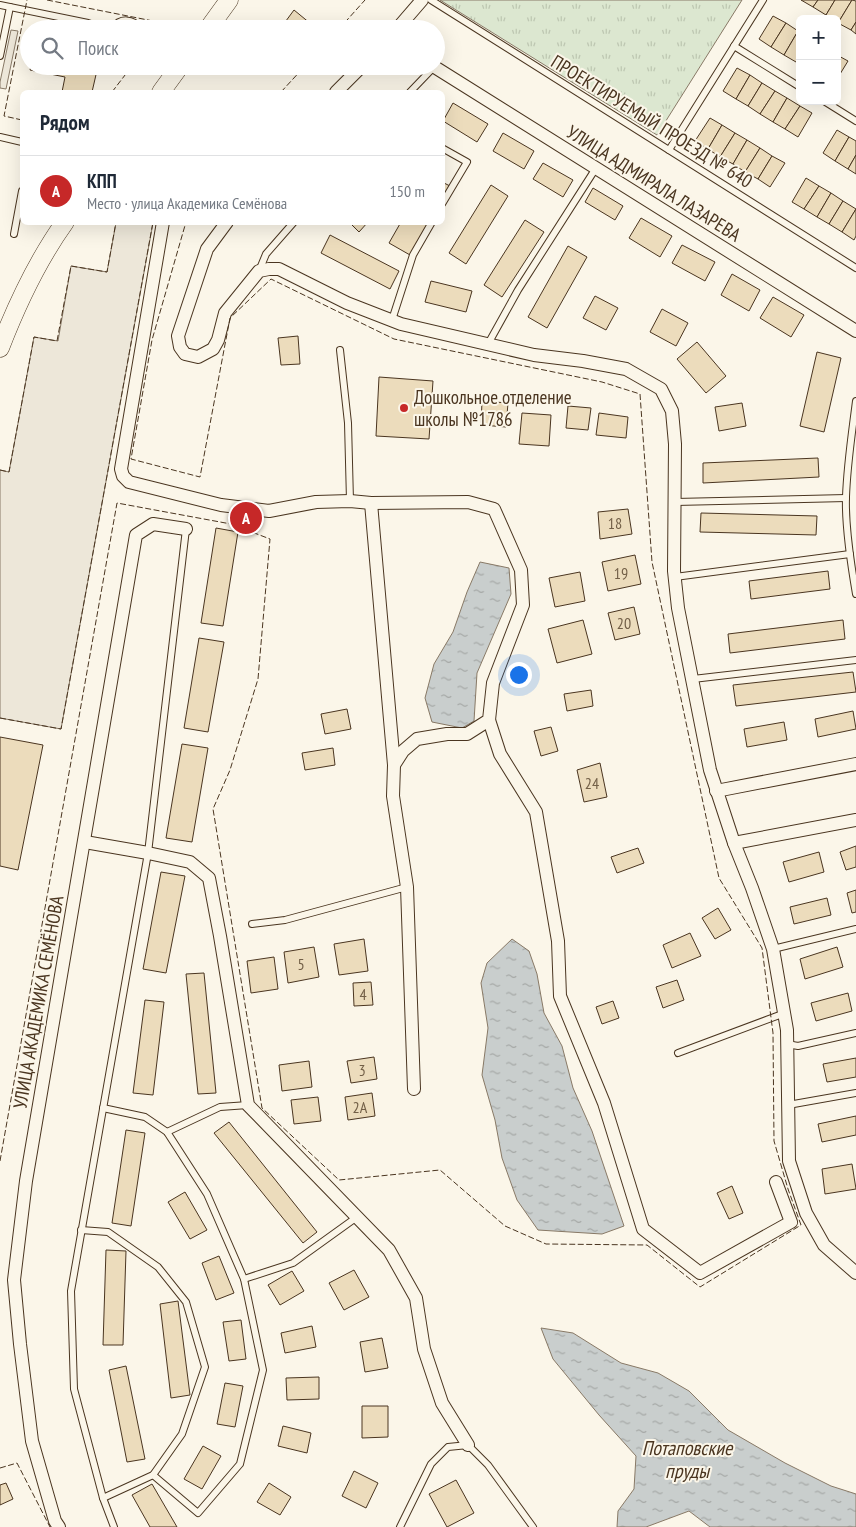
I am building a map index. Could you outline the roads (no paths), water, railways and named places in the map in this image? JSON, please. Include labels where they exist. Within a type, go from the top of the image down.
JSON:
[{"type":"main road","points":[[215,20],[229,0]]},
{"type":"main road","points":[[162,90],[173,75]]},
{"type":"main road","points":[[0,348],[24,291],[63,225]]},
{"type":"street","points":[[405,20],[422,0]]},
{"type":"street","name":"УЛИЦА АДМИРАЛА ЛАЗАРЕВА","points":[[445,74],[856,331]]},
{"type":"street","points":[[338,90],[353,75]]},
{"type":"street","points":[[162,225],[121,469],[123,476],[129,482],[221,505],[268,511],[316,502],[350,500],[371,503],[468,502],[494,509],[521,570],[523,605],[493,683],[489,720],[500,754],[536,812],[558,941],[560,996],[604,1103],[643,1229],[700,1274],[790,1222],[776,1182]]},
{"type":"street","points":[[225,225],[208,249],[178,336],[180,347],[185,354],[198,357],[213,349],[218,340],[225,313],[264,270],[278,269],[348,303],[392,320],[534,354],[626,369],[661,389],[672,410],[675,444],[675,576],[678,608],[710,770],[734,843],[773,949],[788,1030],[789,1161],[806,1213],[824,1245],[856,1274]]},
{"type":"street","points":[[371,503],[394,765],[392,796],[407,887],[414,1089]]},
{"type":"street","name":"УЛИЦА АКАДЕМИКА СЕМЁНОВА","points":[[59,1527],[55,1521],[32,1441],[20,1344],[14,1280],[26,1181],[136,534],[153,524],[186,529]]},
{"type":"street","points":[[394,765],[402,750],[417,738],[446,734],[467,734],[489,720]]},
{"type":"street","points":[[716,791],[856,764]]},
{"type":"street","points":[[734,843],[856,820]]},
{"type":"street","points":[[85,842],[190,862],[209,878],[248,1105],[389,1250],[416,1298],[424,1348],[442,1403],[468,1445]]},
{"type":"lane","name":"ПРОЕКТИРУЕМЫЙ ПРОЕЗД № 640","points":[[431,0],[856,268]]},
{"type":"lane","points":[[669,150],[763,0]]},
{"type":"lane","points":[[0,5],[73,20]]},
{"type":"lane","points":[[0,56],[10,8]]},
{"type":"lane","points":[[734,46],[796,85]]},
{"type":"lane","points":[[412,90],[426,75]]},
{"type":"lane","points":[[830,105],[856,121]]},
{"type":"lane","points":[[0,137],[20,142]]},
{"type":"lane","points":[[445,150],[467,162],[445,199]]},
{"type":"lane","points":[[488,344],[518,290],[596,168]]},
{"type":"lane","points":[[14,234],[20,202]]},
{"type":"lane","points":[[264,270],[266,254],[291,225]]},
{"type":"lane","points":[[392,320],[413,254],[430,225]]},
{"type":"lane","points":[[340,350],[348,422],[350,500]]},
{"type":"lane","points":[[856,401],[850,443],[846,498],[850,554],[856,594]]},
{"type":"lane","points":[[675,502],[846,498]]},
{"type":"lane","points":[[114,1527],[102,1498],[74,1389],[71,1291],[148,853],[186,529]]},
{"type":"lane","points":[[675,576],[850,554]]},
{"type":"lane","points":[[693,679],[856,660]]},
{"type":"lane","points":[[252,924],[285,920],[407,887]]},
{"type":"lane","points":[[773,949],[856,929]]},
{"type":"lane","points":[[678,1053],[785,1013]]},
{"type":"lane","points":[[788,1044],[798,1046],[856,1033]]},
{"type":"lane","points":[[788,1105],[856,1093]]},
{"type":"lane","points":[[167,1132],[220,1107],[248,1105]]},
{"type":"lane","points":[[103,1108],[145,1118],[167,1132],[207,1194],[244,1280],[263,1370],[240,1464],[198,1513],[153,1475]]},
{"type":"lane","points":[[244,1280],[293,1263],[357,1217]]},
{"type":"lane","points":[[81,1230],[108,1232],[158,1267],[186,1302],[205,1367],[182,1434],[153,1475],[102,1498]]},
{"type":"lane","points":[[400,1527],[431,1464],[448,1447],[468,1445],[488,1465],[533,1527]]},
{"type":"water","points":[[480,562],[509,568],[511,594],[477,673],[474,721],[462,728],[432,722],[425,698],[434,664],[453,632]]},
{"type":"water","points":[[512,939],[529,951],[537,974],[544,1013],[562,1046],[573,1088],[592,1131],[624,1226],[602,1234],[538,1230],[517,1200],[502,1158],[495,1120],[482,1075],[488,1028],[481,983],[487,963]]},
{"type":"water","name":"Потаповские пруды","points":[[541,1328],[573,1333],[621,1363],[658,1373],[689,1391],[728,1430],[785,1463],[831,1486],[856,1494],[856,1527],[710,1527],[689,1511],[646,1527],[617,1527],[618,1511],[634,1489],[636,1456],[553,1359]]},
{"type":"place","name":"Дошкольное отделение школы №1786","points":[[404,408]]},
{"type":"place","name":"КПП","points":[[246,518]]}]
